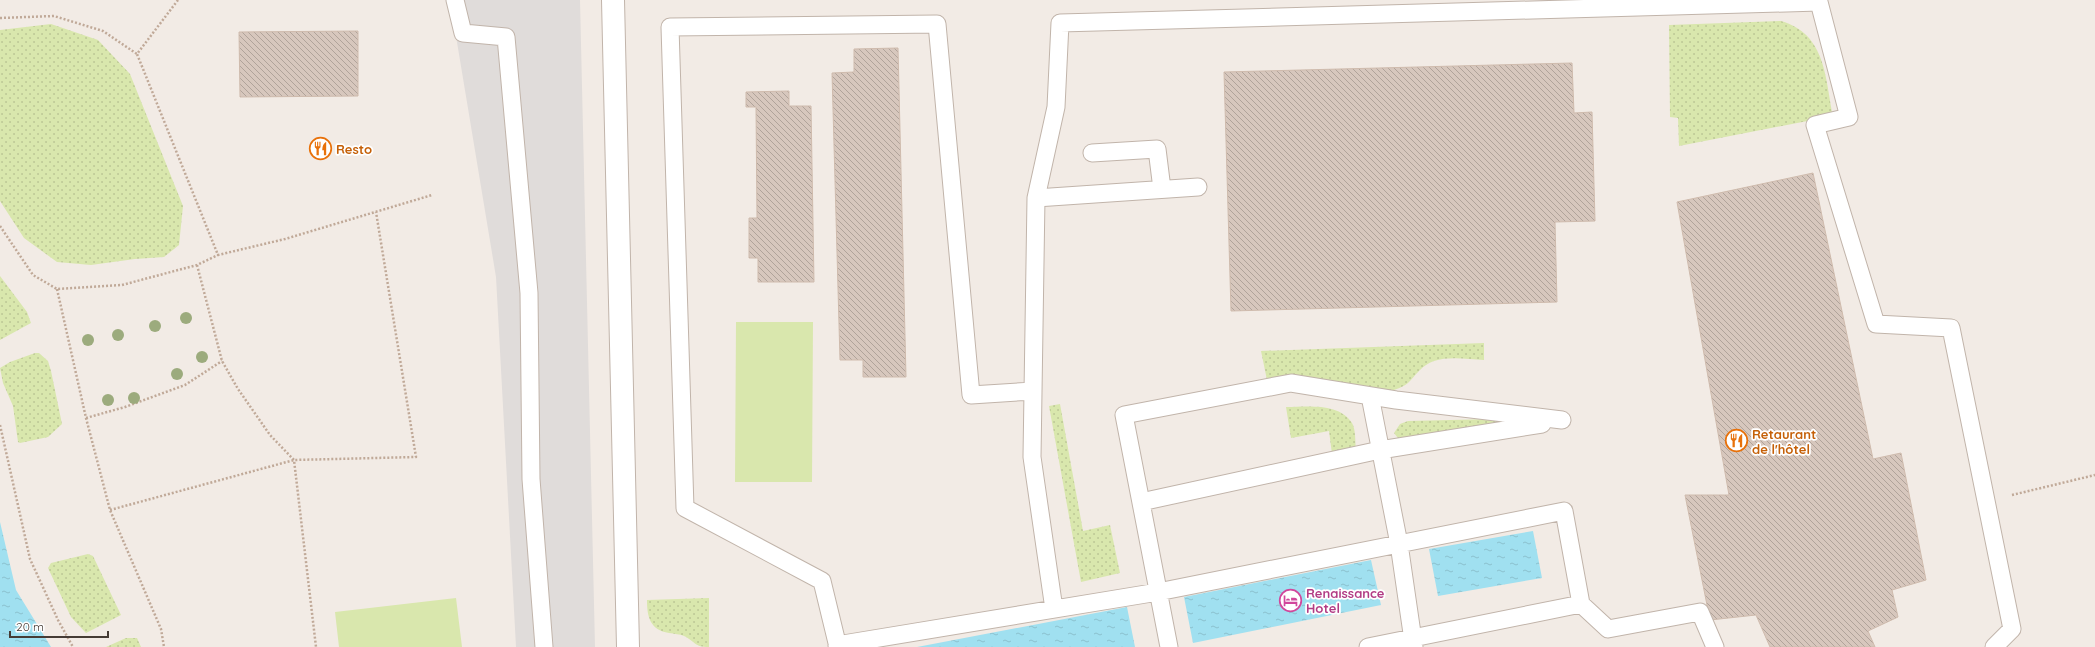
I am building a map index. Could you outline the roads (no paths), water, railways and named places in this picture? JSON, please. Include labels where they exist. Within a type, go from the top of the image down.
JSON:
[{"type":"street","points":[[613,0],[628,647]]},
{"type":"lane","points":[[454,0],[463,33],[506,38],[529,293],[531,479],[544,647]]},
{"type":"lane","points":[[1054,609],[1032,457],[1036,198],[1056,107],[1060,23],[1819,2],[1849,117],[1815,125],[1876,324],[1951,328],[2012,629],[1994,647]]},
{"type":"lane","points":[[1033,391],[971,395],[937,24],[670,27],[685,508],[822,581],[838,646],[1158,592],[1564,511],[1581,604],[1608,629],[1700,612],[1715,647]]},
{"type":"lane","points":[[1092,153],[1157,149],[1162,190]]},
{"type":"lane","points":[[1036,198],[1198,187]]},
{"type":"lane","points":[[1140,502],[1380,450],[1562,420],[1370,396],[1291,383],[1124,415],[1140,502],[1169,647]]},
{"type":"lane","points":[[1370,396],[1398,544],[1413,642]]},
{"type":"lane","points":[[1368,647],[1413,642],[1581,604]]},
{"type":"water","points":[[0,522],[16,590],[51,647],[0,647]]},
{"type":"water","points":[[1533,531],[1542,578],[1438,596],[1429,549]]},
{"type":"water","points":[[1371,560],[1381,605],[1193,643],[1184,597]]},
{"type":"water","points":[[1127,607],[1135,647],[917,647]]},
{"type":"place","name":"Resto","points":[[321,149]]},
{"type":"place","name":"Retaurant de l'hôtel","points":[[1737,441]]},
{"type":"place","name":"Renaissance Hotel","points":[[1290,600]]}]
